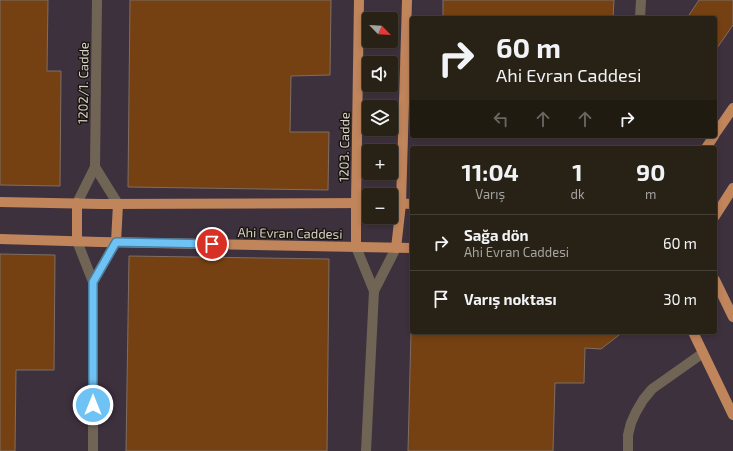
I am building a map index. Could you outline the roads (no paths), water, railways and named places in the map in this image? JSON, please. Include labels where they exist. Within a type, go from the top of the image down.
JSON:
[{"type":"main road","name":"1203. Cadde","points":[[356,247],[359,0]]},
{"type":"main road","name":"1203. Cadde","points":[[397,188],[406,0]]},
{"type":"main road","points":[[717,130],[733,108]]},
{"type":"main road","points":[[717,213],[733,188]]},
{"type":"main road","points":[[0,202],[118,204],[362,203]]},
{"type":"main road","name":"1202/1. Cadde","points":[[76,203],[77,241]]},
{"type":"main road","name":"1202/1. Cadde","points":[[116,242],[118,204]]},
{"type":"main road","points":[[398,204],[410,204]]},
{"type":"main road","name":"1203. Cadde","points":[[396,224],[396,248]]},
{"type":"main road","name":"Ahi Evran Caddesi","points":[[0,239],[410,248]]},
{"type":"main road","points":[[717,284],[733,317]]},
{"type":"main road","points":[[694,334],[733,415]]},
{"type":"street","name":"1202/1. Cadde","points":[[76,203],[95,167],[97,0]]},
{"type":"street","points":[[640,16],[641,0]]},
{"type":"street","points":[[95,167],[118,204]]},
{"type":"street","name":"1202/1. Cadde","points":[[77,241],[93,282],[93,451]]},
{"type":"street","name":"1202/1. Cadde","points":[[93,282],[116,242]]},
{"type":"street","name":"1203. Cadde","points":[[356,247],[374,291]]},
{"type":"street","name":"1203. Cadde","points":[[366,451],[374,291],[396,248]]},
{"type":"street","points":[[628,451],[628,435],[631,423],[643,400],[652,389],[703,353]]}]
